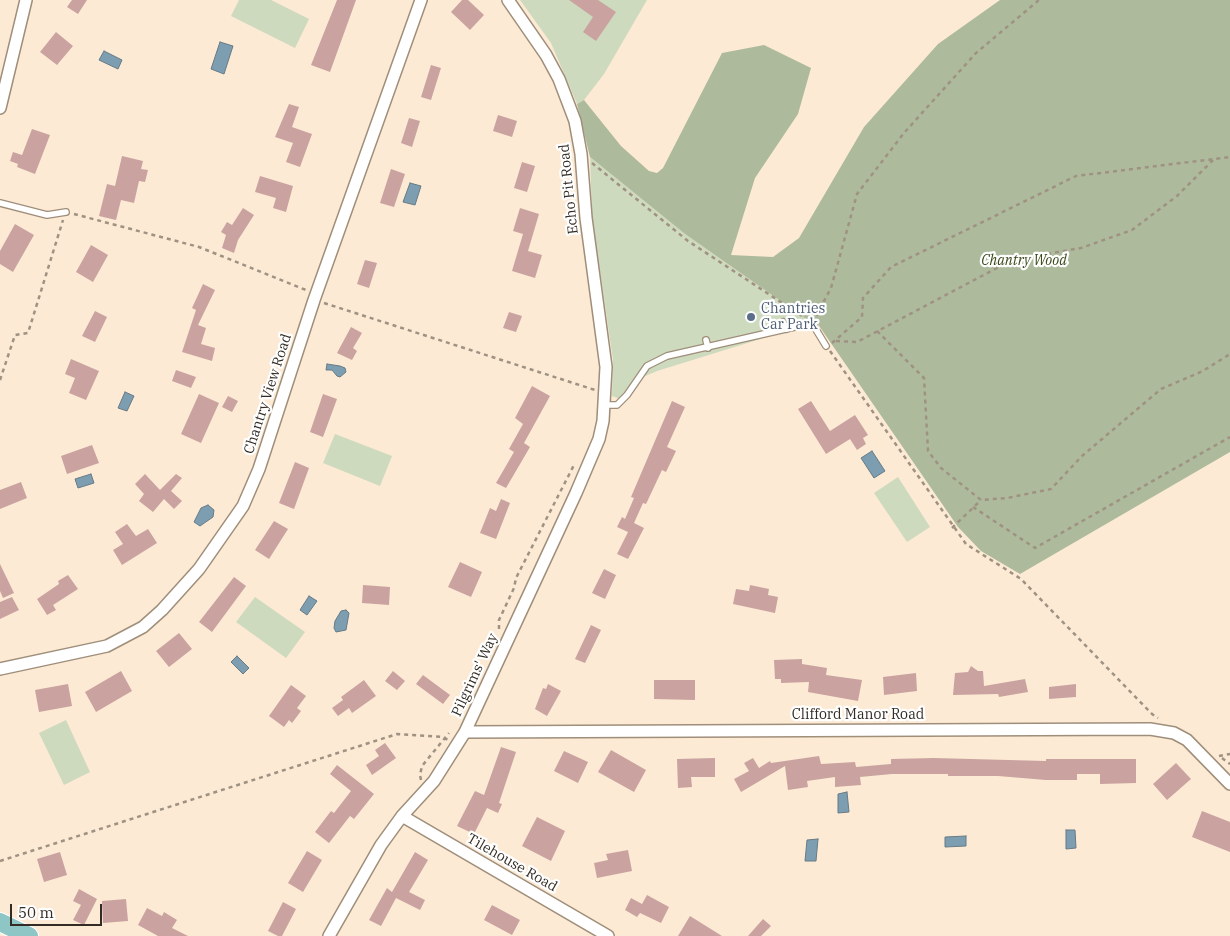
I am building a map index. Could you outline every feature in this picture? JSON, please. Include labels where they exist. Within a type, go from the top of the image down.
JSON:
[{"type":"main road","points":[[0,922],[29,936]]},
{"type":"street","points":[[0,108],[26,0]]},
{"type":"street","name":"Chantry View Road","points":[[0,669],[107,646],[143,627],[162,610],[199,568],[246,500],[259,469],[314,300],[421,0]]},
{"type":"street","name":"Echo Pit Road","points":[[508,0],[541,45],[559,80],[576,121],[581,154],[586,218],[603,341],[605,399]]},
{"type":"street","name":"Pilgrims' Way","points":[[329,936],[381,846],[402,816],[434,781],[465,732],[596,447],[605,399]]},
{"type":"street","name":"Clifford Manor Road","points":[[465,732],[1150,729],[1174,733],[1187,740],[1230,784]]},
{"type":"street","name":"Tilehouse Road","points":[[402,816],[608,936]]},
{"type":"lane","points":[[0,203],[47,215],[66,212]]},
{"type":"lane","points":[[783,322],[787,329]]},
{"type":"lane","points":[[605,399],[617,405],[628,395],[647,366],[667,356],[812,323],[826,346]]},
{"type":"lane","points":[[706,340],[708,348]]},
{"type":"path","points":[[581,154],[688,242],[812,323],[831,288],[857,194],[904,133],[976,53],[1039,0]]},
{"type":"path","points":[[1152,714],[1021,579],[975,552],[952,528],[826,346],[836,341],[862,317],[863,298],[891,267],[1076,176],[1230,157]]},
{"type":"path","points":[[836,341],[857,342],[945,293],[982,277],[1012,260],[1081,248],[1132,230],[1177,196],[1214,159]]},
{"type":"path","points":[[0,380],[15,335],[28,333],[66,212],[199,248],[309,292],[314,300],[605,399]]},
{"type":"path","points":[[877,331],[924,378],[928,451],[941,468],[980,500]]},
{"type":"path","points":[[952,528],[980,500],[1007,498],[1051,489],[1082,456],[1161,389],[1202,371],[1230,354]]},
{"type":"path","points":[[973,507],[1035,548],[1230,436]]},
{"type":"path","points":[[497,636],[500,628],[499,620],[514,588],[516,578],[577,460]]},
{"type":"path","points":[[420,785],[422,766],[453,728]]},
{"type":"path","points":[[0,861],[397,734],[445,738],[457,747]]},
{"type":"path","points":[[1220,756],[1230,754]]},
{"type":"green space","points":[[239,0],[271,0],[309,19],[295,48],[231,16]]},
{"type":"green space","points":[[520,0],[647,0],[604,74],[584,100],[577,104],[551,43]]},
{"type":"green space","name":"Chantry Wood","points":[[1000,0],[1230,0],[1230,452],[1020,574],[981,551],[958,527],[817,323],[812,323],[685,234],[590,157],[577,104],[584,100],[621,146],[649,171],[657,173],[663,168],[722,53],[764,45],[811,68],[798,114],[755,178],[731,255],[773,257],[799,238],[864,127],[938,44]]},
{"type":"green space","points":[[590,157],[685,234],[812,323],[657,371],[643,377],[620,399],[612,396],[613,360],[592,216]]},
{"type":"green space","points":[[335,434],[392,456],[380,486],[323,463]]},
{"type":"green space","points":[[898,477],[930,527],[907,542],[874,493]]},
{"type":"green space","points":[[255,597],[305,632],[286,658],[236,622]]},
{"type":"green space","points":[[66,720],[90,772],[64,785],[39,733]]},
{"type":"water","points":[[220,42],[233,46],[224,74],[211,69]]},
{"type":"water","points":[[104,51],[122,60],[118,69],[99,60]]},
{"type":"water","points":[[410,183],[421,186],[415,205],[403,202]]},
{"type":"water","points":[[327,364],[345,368],[346,372],[340,377],[337,376],[332,370],[326,370]]},
{"type":"water","points":[[125,392],[134,396],[127,411],[118,408]]},
{"type":"water","points":[[872,451],[885,471],[874,478],[861,458]]},
{"type":"water","points":[[91,474],[94,483],[78,488],[75,479]]},
{"type":"water","points":[[208,505],[214,510],[213,517],[200,526],[194,522],[201,508]]},
{"type":"water","points":[[309,596],[317,601],[307,615],[300,610]]},
{"type":"water","points":[[346,610],[349,613],[346,630],[336,632],[334,628],[335,621],[341,611]]},
{"type":"water","points":[[237,656],[249,668],[243,674],[231,662]]},
{"type":"water","points":[[847,792],[849,812],[838,813],[838,794]]},
{"type":"water","points":[[1066,830],[1075,830],[1076,848],[1066,849]]},
{"type":"water","points":[[966,836],[966,846],[945,847],[945,837]]},
{"type":"water","points":[[818,839],[816,861],[805,861],[807,840]]},
{"type":"building","points":[[72,0],[87,0],[78,14],[67,7]]},
{"type":"building","points":[[337,0],[356,0],[330,72],[311,65]]},
{"type":"building","points":[[462,0],[468,0],[484,15],[470,30],[451,12]]},
{"type":"building","points":[[569,0],[598,0],[616,12],[596,41],[583,32],[593,17]]},
{"type":"building","points":[[56,32],[73,46],[57,65],[40,52]]},
{"type":"building","points":[[431,65],[441,68],[431,100],[421,97]]},
{"type":"building","points":[[289,104],[299,107],[292,127],[312,134],[300,167],[286,162],[293,143],[275,137]]},
{"type":"building","points":[[498,115],[517,121],[512,137],[493,131]]},
{"type":"building","points":[[409,118],[420,121],[412,147],[401,143]]},
{"type":"building","points":[[32,129],[50,135],[35,174],[17,167],[18,164],[10,161],[13,152],[22,155]]},
{"type":"building","points":[[122,156],[143,161],[141,169],[148,170],[145,182],[139,181],[134,203],[121,200],[116,220],[99,216],[107,184],[115,186]]},
{"type":"building","points":[[522,162],[535,166],[527,192],[514,188]]},
{"type":"building","points":[[391,169],[405,174],[394,207],[380,203]]},
{"type":"building","points":[[260,176],[293,186],[286,212],[273,208],[276,198],[255,192]]},
{"type":"building","points":[[243,208],[254,215],[238,240],[234,253],[222,248],[226,235],[221,232],[227,222],[232,225]]},
{"type":"building","points":[[520,208],[539,214],[528,251],[542,255],[535,278],[512,271],[523,234],[513,231]]},
{"type":"building","points":[[15,224],[34,235],[13,272],[0,264],[0,251]]},
{"type":"building","points":[[91,245],[108,255],[93,282],[76,272]]},
{"type":"building","points":[[365,260],[377,263],[369,288],[357,284]]},
{"type":"building","points":[[203,284],[215,290],[198,325],[206,328],[201,344],[215,348],[212,361],[182,352],[196,310],[192,308]]},
{"type":"building","points":[[95,311],[107,317],[95,342],[82,336]]},
{"type":"building","points":[[509,312],[522,316],[516,332],[503,328]]},
{"type":"building","points":[[351,327],[362,333],[353,348],[357,351],[352,360],[337,353]]},
{"type":"building","points":[[71,359],[99,371],[86,400],[69,393],[75,378],[65,374]]},
{"type":"building","points":[[176,370],[196,377],[191,388],[172,381]]},
{"type":"building","points":[[532,386],[550,396],[524,443],[530,447],[506,488],[496,483],[514,452],[509,449],[523,424],[515,418]]},
{"type":"building","points":[[199,394],[219,403],[201,443],[181,434]]},
{"type":"building","points":[[323,394],[337,399],[323,437],[310,432]]},
{"type":"building","points":[[228,396],[238,401],[232,412],[222,407]]},
{"type":"building","points":[[672,401],[685,407],[667,447],[676,451],[666,472],[662,470],[646,504],[643,503],[634,523],[644,528],[628,559],[617,554],[628,532],[617,527],[622,517],[625,519],[634,498],[631,497]]},
{"type":"building","points":[[811,401],[830,431],[855,415],[868,435],[863,438],[866,444],[857,450],[850,439],[826,454],[798,409]]},
{"type":"building","points":[[92,445],[99,463],[67,474],[61,456]]},
{"type":"building","points":[[295,462],[309,468],[294,509],[279,503]]},
{"type":"building","points":[[145,474],[160,490],[176,474],[182,478],[171,491],[182,501],[174,509],[164,499],[153,512],[139,501],[144,494],[135,484]]},
{"type":"building","points":[[21,482],[27,498],[0,509],[0,490]]},
{"type":"building","points":[[501,499],[510,503],[496,539],[480,533],[490,508],[496,511]]},
{"type":"building","points":[[274,521],[288,529],[269,559],[255,550]]},
{"type":"building","points":[[127,524],[136,536],[148,529],[157,543],[122,565],[113,550],[123,544],[115,532]]},
{"type":"building","points":[[460,562],[482,572],[471,597],[448,587]]},
{"type":"building","points":[[0,564],[14,593],[3,598],[0,591]]},
{"type":"building","points":[[604,569],[616,575],[605,599],[592,593]]},
{"type":"building","points":[[68,575],[78,589],[53,605],[56,610],[47,615],[37,599],[59,584],[58,581]]},
{"type":"building","points":[[234,577],[246,586],[212,632],[199,622]]},
{"type":"building","points":[[363,585],[390,587],[389,605],[362,603]]},
{"type":"building","points":[[750,585],[769,589],[768,595],[778,597],[775,613],[733,604],[736,589],[749,591]]},
{"type":"building","points":[[12,597],[19,610],[0,619],[0,602]]},
{"type":"building","points":[[591,625],[601,630],[585,663],[575,659]]},
{"type":"building","points":[[179,633],[192,649],[169,667],[156,651]]},
{"type":"building","points":[[802,659],[802,664],[827,668],[826,675],[862,680],[858,701],[808,692],[809,682],[781,683],[781,679],[775,679],[774,660]]},
{"type":"building","points":[[971,666],[978,671],[983,671],[984,686],[1025,679],[1028,692],[999,697],[998,694],[953,695],[955,673],[968,672]]},
{"type":"building","points":[[121,671],[132,691],[96,712],[85,692]]},
{"type":"building","points":[[393,671],[405,681],[397,690],[385,681]]},
{"type":"building","points":[[916,673],[917,691],[884,695],[883,677]]},
{"type":"building","points":[[423,675],[450,695],[443,704],[416,684]]},
{"type":"building","points":[[364,680],[376,696],[352,713],[349,708],[338,716],[332,708],[343,700],[341,697]]},
{"type":"building","points":[[654,680],[695,680],[695,700],[654,699]]},
{"type":"building","points":[[68,684],[72,706],[39,712],[35,690]]},
{"type":"building","points":[[548,684],[561,691],[547,716],[535,709],[543,688],[546,689]]},
{"type":"building","points":[[1076,684],[1076,697],[1049,699],[1049,687]]},
{"type":"building","points":[[291,685],[306,696],[297,708],[301,711],[292,723],[289,720],[284,727],[269,716]]},
{"type":"building","points":[[385,743],[396,758],[372,775],[366,765],[379,756],[375,750]]},
{"type":"building","points":[[501,747],[516,752],[499,803],[502,804],[498,813],[487,808],[474,834],[457,826],[475,791],[484,795]]},
{"type":"building","points":[[611,750],[646,770],[634,792],[598,772]]},
{"type":"building","points":[[564,751],[588,762],[578,783],[554,771]]},
{"type":"building","points":[[819,756],[821,764],[855,762],[856,767],[891,764],[891,759],[934,758],[1046,761],[1046,759],[1136,759],[1136,783],[1100,784],[1100,774],[1077,774],[1077,780],[1046,780],[998,776],[948,776],[948,774],[892,774],[860,777],[861,785],[835,787],[835,777],[807,781],[808,787],[788,790],[785,766],[741,792],[734,779],[749,771],[744,763],[753,758],[759,768],[770,761],[771,763]]},
{"type":"building","points":[[715,758],[715,777],[691,777],[692,787],[678,788],[677,759]]},
{"type":"building","points":[[1176,763],[1191,779],[1167,800],[1153,784]]},
{"type":"building","points":[[337,765],[374,794],[354,819],[350,816],[329,843],[315,832],[331,811],[334,813],[351,791],[330,774]]},
{"type":"building","points":[[1202,811],[1230,822],[1230,852],[1192,837]]},
{"type":"building","points":[[537,817],[565,831],[551,861],[522,846]]},
{"type":"building","points":[[628,850],[632,871],[597,878],[594,863],[608,860],[606,854]]},
{"type":"building","points":[[307,851],[322,860],[303,892],[288,883]]},
{"type":"building","points":[[60,852],[67,875],[44,882],[37,859]]},
{"type":"building","points":[[415,852],[428,860],[409,892],[425,900],[420,910],[396,898],[381,926],[369,920],[387,888],[392,892]]},
{"type":"building","points":[[79,889],[97,899],[84,925],[73,920],[81,905],[73,901]]},
{"type":"building","points":[[647,895],[669,907],[661,923],[640,913],[637,917],[625,910],[631,898],[642,904]]},
{"type":"building","points":[[126,899],[128,921],[103,923],[102,901]]},
{"type":"building","points":[[283,902],[296,909],[282,936],[278,936],[268,931]]},
{"type":"building","points":[[492,905],[520,920],[512,935],[484,920]]},
{"type":"building","points":[[147,908],[162,916],[164,912],[177,920],[172,928],[188,936],[158,936],[138,925]]},
{"type":"building","points":[[690,916],[722,936],[678,936]]},
{"type":"building","points":[[763,919],[771,926],[761,936],[748,936]]},
{"type":"place","name":"Chantries Car Park","points":[[751,317]]}]
